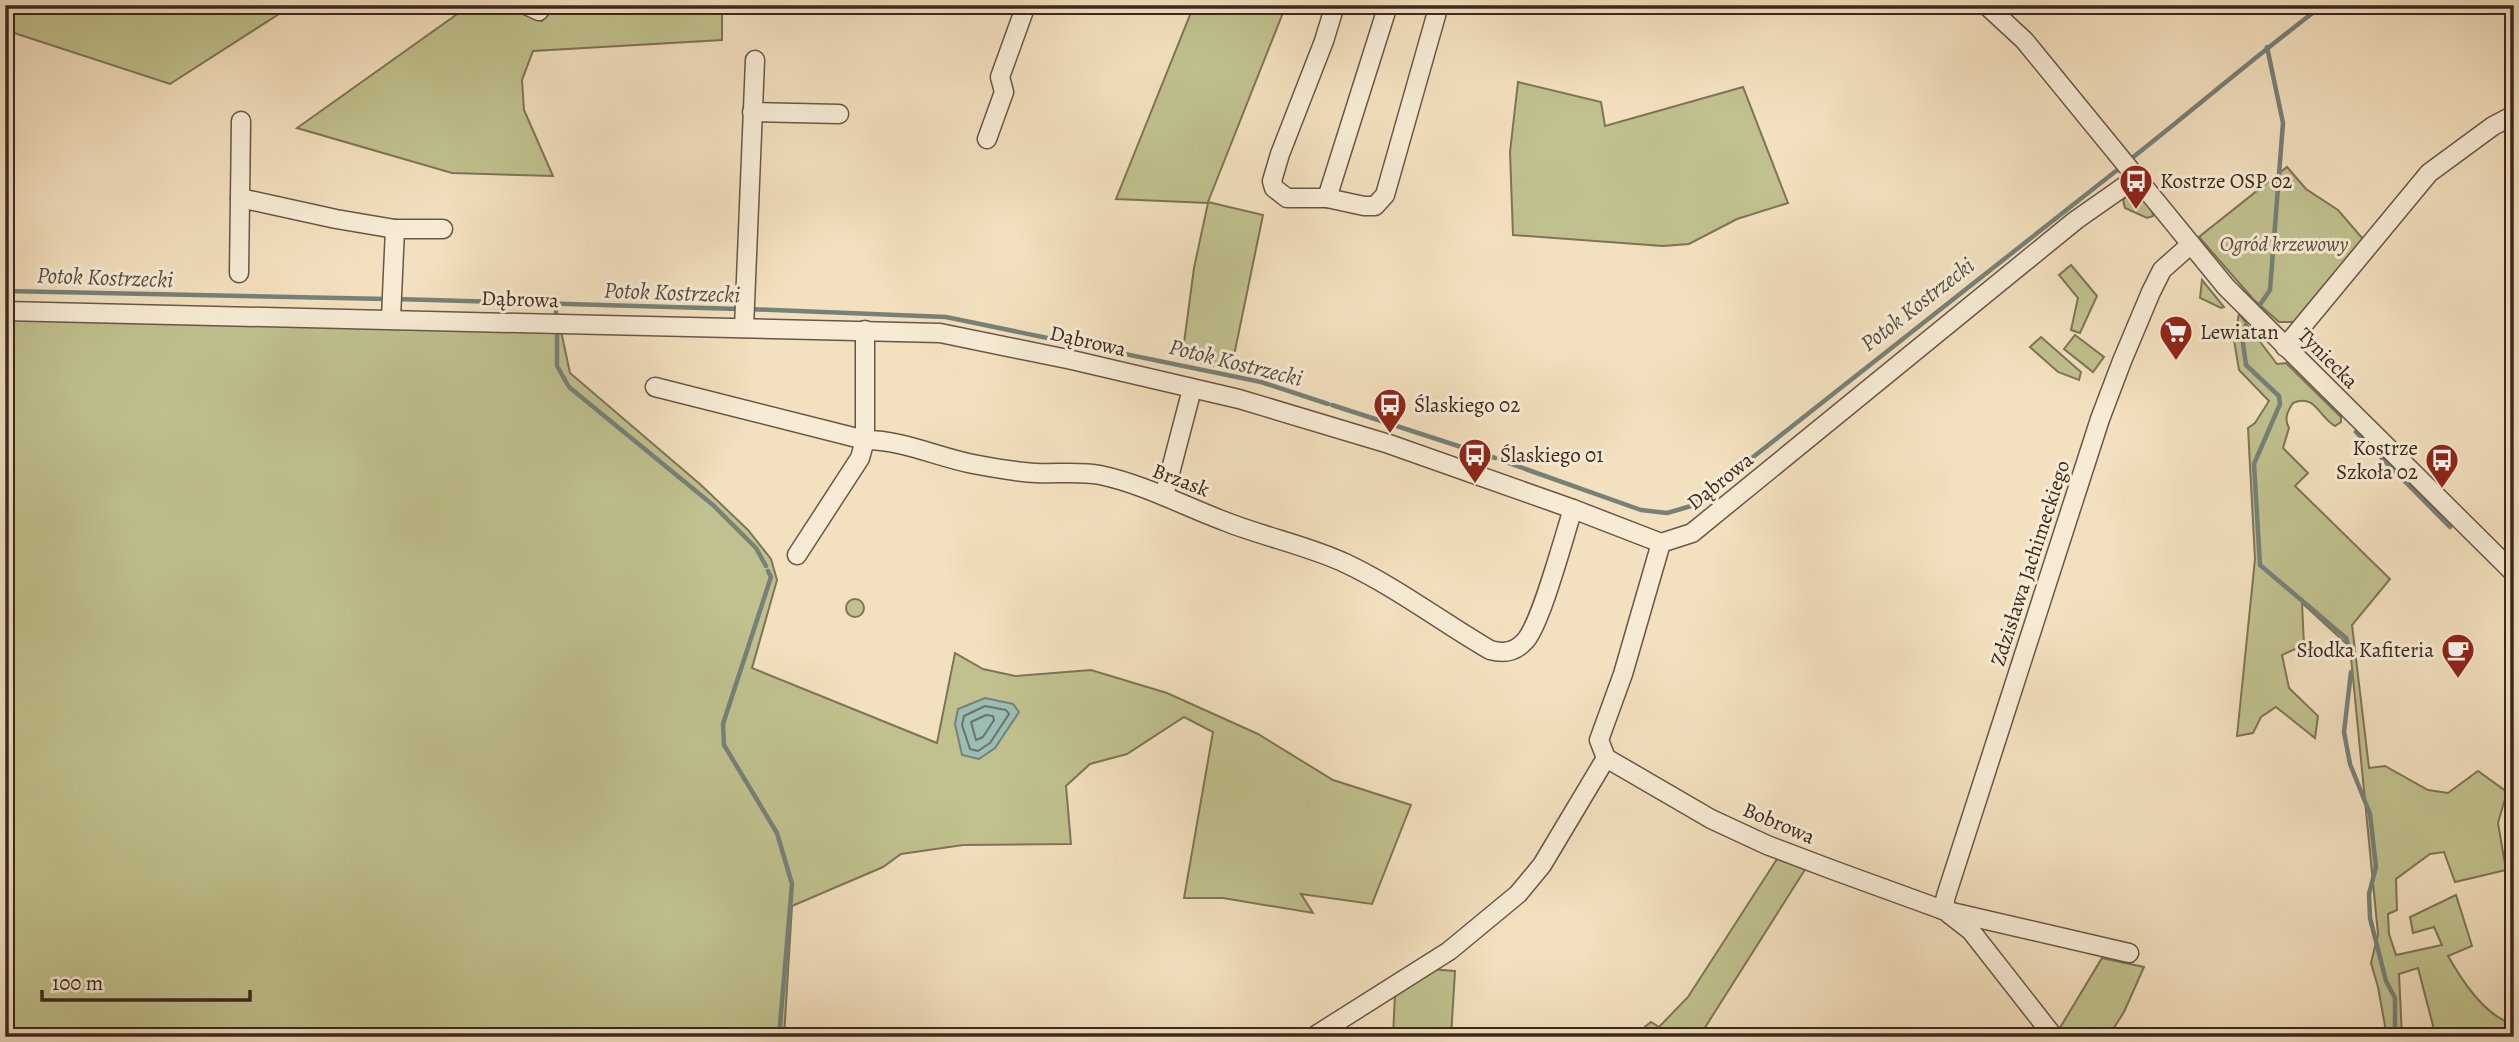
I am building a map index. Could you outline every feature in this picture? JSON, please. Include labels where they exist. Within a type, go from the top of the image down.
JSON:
[{"type":"street","points":[[526,5],[539,11],[542,5]]},
{"type":"street","points":[[986,139],[1004,92],[1000,77],[1026,5]]},
{"type":"street","points":[[1335,5],[1272,181],[1274,188],[1287,198],[1327,198],[1364,206],[1375,206],[1385,195],[1439,5]]},
{"type":"street","points":[[1327,198],[1388,5]]},
{"type":"street","name":"Tyniecka","points":[[1986,5],[2024,40],[2226,288],[2514,573]]},
{"type":"street","points":[[744,315],[755,60]]},
{"type":"street","points":[[752,112],[839,114]]},
{"type":"street","points":[[2285,347],[2429,173],[2493,126],[2514,115]]},
{"type":"street","points":[[239,273],[241,121]]},
{"type":"street","name":"Dąbrowa","points":[[5,311],[392,306],[744,315],[865,330],[940,333],[1239,399],[1389,444],[1661,543],[1692,533],[2076,220],[2127,167]]},
{"type":"street","points":[[240,198],[395,229],[443,229]]},
{"type":"street","points":[[392,306],[395,229]]},
{"type":"street","name":"Zdzisława Jachimeckiego","points":[[1944,903],[2109,396],[2162,270],[2190,246]]},
{"type":"street","points":[[797,555],[860,458],[865,440],[865,330]]},
{"type":"street","name":"Brzask","points":[[655,387],[865,440],[880,440],[912,447],[973,464],[1033,473],[1097,474],[1344,563],[1387,586],[1471,639],[1500,653],[1512,651],[1530,635],[1573,509]]},
{"type":"street","points":[[1164,496],[1192,389]]},
{"type":"street","points":[[1313,1037],[1449,951],[1518,894],[1542,865],[1606,758],[1600,740],[1623,674],[1661,543]]},
{"type":"street","name":"Bobrowa","points":[[1606,758],[1711,819],[1768,845],[1944,903],[2129,953]]},
{"type":"street","name":"Bobrowa","points":[[1944,903],[1971,931],[2054,1037]]},
{"type":"green space","points":[[5,5],[293,5],[170,84],[5,30]]},
{"type":"green space","points":[[470,5],[507,5],[542,21],[549,5],[722,5],[722,40],[533,51],[522,80],[524,110],[553,176],[452,173],[297,128]]},
{"type":"green space","points":[[1194,5],[1286,5],[1208,202],[1263,215],[1231,370],[1182,358],[1194,268],[1208,203],[1116,199]]},
{"type":"green space","points":[[1518,82],[1601,102],[1605,126],[1743,87],[1788,203],[1737,219],[1689,244],[1663,246],[1513,235],[1510,152]]},
{"type":"green space","name":"Ogród krzewowy","points":[[2287,167],[2306,189],[2338,210],[2363,239],[2295,322],[2279,322],[2253,299],[2199,237]]},
{"type":"green space","points":[[2129,193],[2140,195],[2152,210],[2153,216],[2147,218],[2125,208],[2123,200]]},
{"type":"green space","points":[[2071,265],[2097,296],[2080,333],[2071,330],[2078,298],[2059,275]]},
{"type":"green space","points":[[2202,280],[2224,307],[2200,298]]},
{"type":"green space","points":[[2239,314],[2277,364],[2286,363],[2341,417],[2341,422],[2335,426],[2307,401],[2293,403],[2287,416],[2289,428],[2283,448],[2308,473],[2295,486],[2390,579],[2352,625],[2369,768],[2385,766],[2428,790],[2448,793],[2478,771],[2507,792],[2498,823],[2506,870],[2455,882],[2444,852],[2430,854],[2396,879],[2397,910],[2388,914],[2389,934],[2396,955],[2442,945],[2434,927],[2413,933],[2410,917],[2456,895],[2472,946],[2448,956],[2484,1006],[2514,1025],[2514,1037],[2436,1037],[2418,968],[2399,974],[2402,1037],[2387,1037],[2371,963],[2378,934],[2350,647],[2302,603],[2304,645],[2282,655],[2289,688],[2318,716],[2315,738],[2276,707],[2261,717],[2253,733],[2237,736],[2255,559],[2248,428],[2255,423],[2269,401],[2239,370],[2234,340]]},
{"type":"green space","points":[[5,317],[561,331],[570,373],[701,485],[748,530],[771,559],[777,580],[752,668],[937,743],[955,653],[983,669],[1015,676],[1091,670],[1167,693],[1258,734],[1333,780],[1411,805],[1372,904],[1301,894],[1313,913],[1223,898],[1184,898],[1213,732],[1184,717],[1127,754],[1090,764],[1066,786],[1071,844],[963,845],[901,854],[883,867],[792,906],[784,1037],[5,1037]]},
{"type":"green space","points":[[2075,335],[2104,357],[2093,372],[2064,349]]},
{"type":"green space","points":[[2041,337],[2081,372],[2079,380],[2058,372],[2030,347]]},
{"type":"green space","points":[[851,599],[859,599],[864,608],[862,615],[851,617],[846,612],[846,604]]},
{"type":"green space","points":[[1779,856],[1806,868],[1699,1037],[1632,1037],[1651,1022],[1659,1027],[1688,997]]},
{"type":"green space","points":[[2102,958],[2144,967],[2124,1012],[2108,1037],[2063,1037],[2058,1031]]},
{"type":"green space","points":[[1429,969],[1455,971],[1451,1037],[1393,1037],[1395,993]]},
{"type":"water","points":[[985,698],[1013,704],[1019,712],[995,748],[979,759],[962,755],[955,724],[958,709]]},
{"type":"waterway","name":"Potok Kostrzecki","points":[[2127,162],[2323,5]]},
{"type":"waterway","points":[[2259,306],[2270,290],[2283,123],[2267,47]]},
{"type":"waterway","name":"Potok Kostrzecki","points":[[1500,460],[1641,510],[1667,513],[1691,506],[2121,167]]},
{"type":"waterway","name":"Potok Kostrzecki","points":[[5,291],[386,299]]},
{"type":"waterway","name":"Potok Kostrzecki","points":[[395,299],[739,309]]},
{"type":"waterway","points":[[556,303],[556,314]]},
{"type":"waterway","name":"Potok Kostrzecki","points":[[748,309],[946,317],[1261,382],[1328,404]]},
{"type":"waterway","points":[[2246,325],[2242,336],[2246,365],[2279,396],[2280,404],[2254,464],[2260,565],[2346,638],[2351,654]]},
{"type":"waterway","points":[[557,332],[557,366],[569,387],[713,505],[756,548],[766,566]]},
{"type":"waterway","name":"Potok Kostrzecki","points":[[1332,405],[1495,458]]},
{"type":"waterway","points":[[2356,432],[2450,527]]},
{"type":"waterway","points":[[768,571],[771,577],[723,724],[724,745],[777,833],[792,884],[779,1037]]},
{"type":"waterway","points":[[2351,672],[2344,732],[2350,764],[2370,814],[2376,867],[2369,894],[2370,918],[2386,981],[2395,998],[2395,1037]]},
{"type":"place","name":"Kostrze OSP 02","points":[[2136,211]]},
{"type":"place","name":"Lewiatan","points":[[2176,362]]},
{"type":"place","name":"Ślaskiego 02","points":[[1390,435]]},
{"type":"place","name":"Ślaskiego 01","points":[[1475,485]]},
{"type":"place","name":"Kostrze Szkoła 02","points":[[2442,490]]},
{"type":"place","name":"Słodka Kafiteria","points":[[2458,680]]}]
